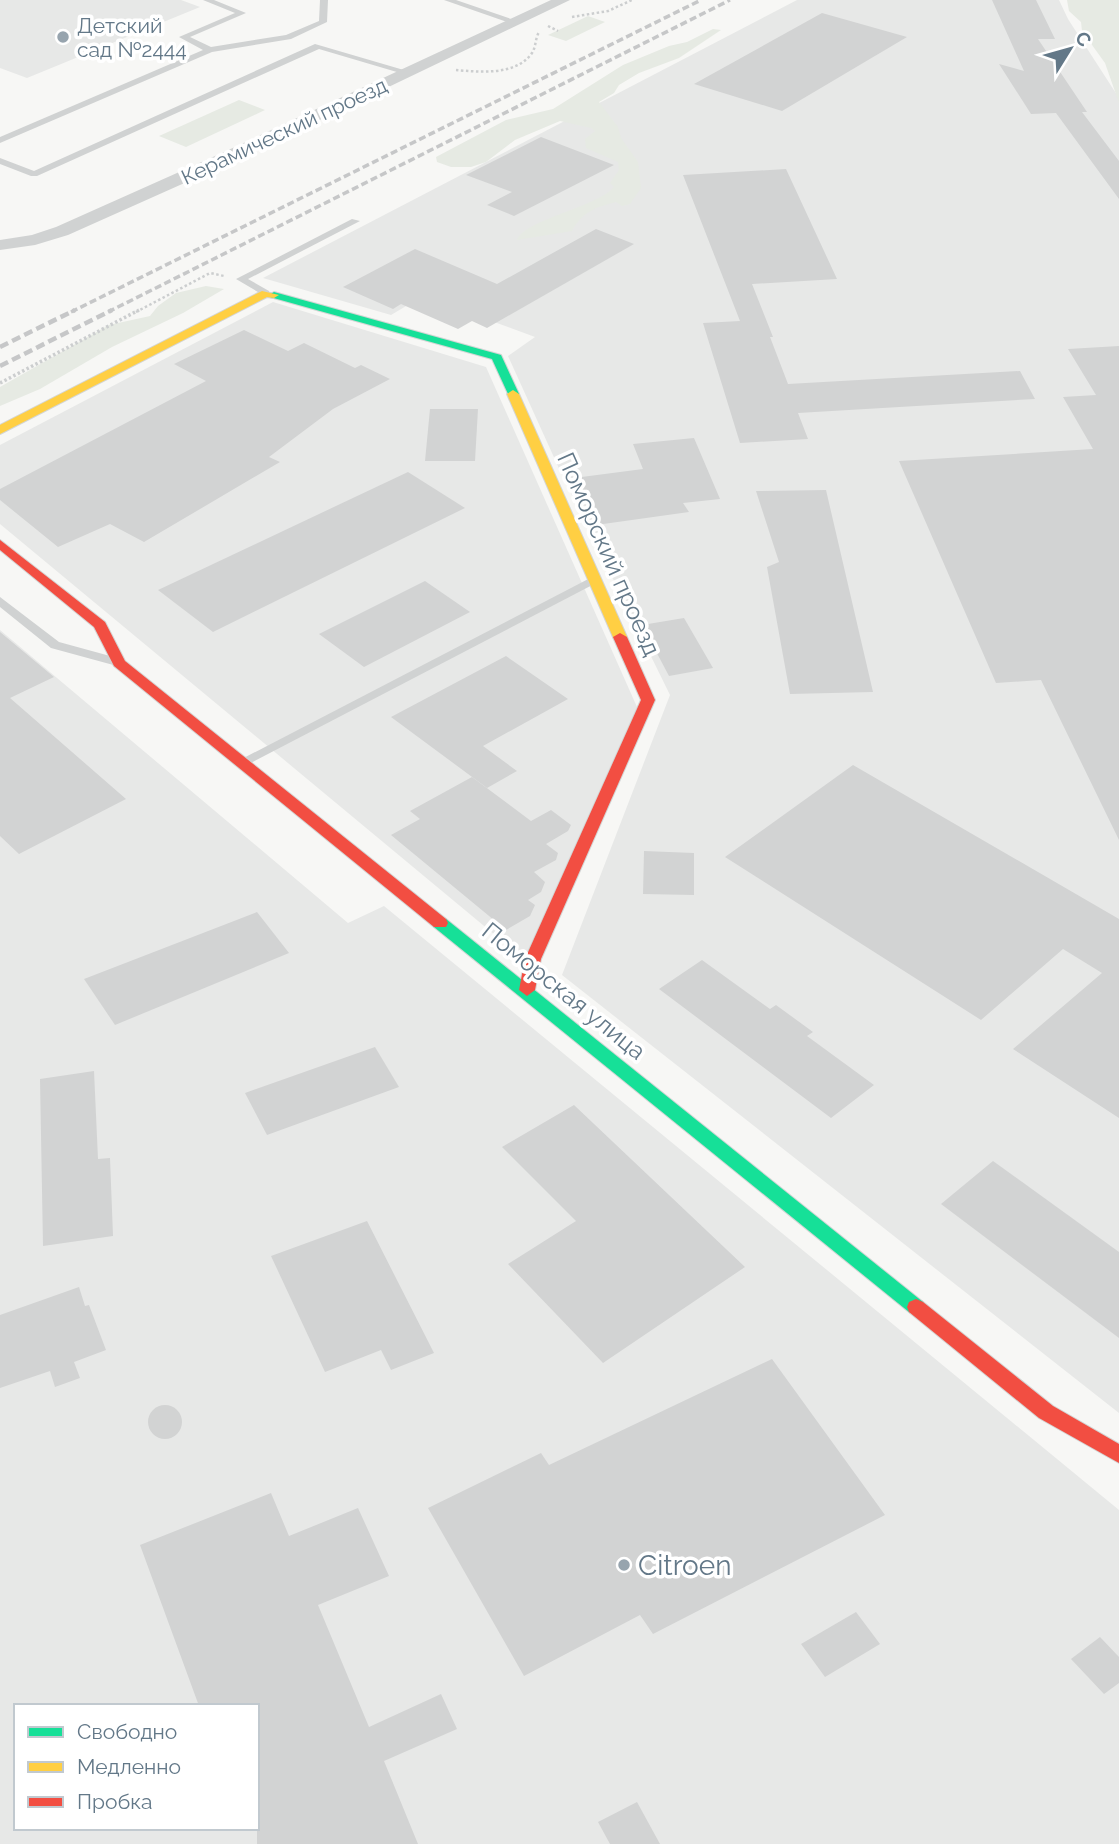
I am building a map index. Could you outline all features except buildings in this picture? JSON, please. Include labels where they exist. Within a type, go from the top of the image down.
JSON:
[{"type":"street","name":"Керамический проезд","points":[[0,245],[35,240],[62,231],[410,73],[563,0]]},
{"type":"street","points":[[0,430],[266,293]]},
{"type":"street","name":"Поморский проезд","points":[[266,293],[497,357],[648,700],[533,959],[527,990]]},
{"type":"street","name":"Поморская улица","points":[[0,544],[8,560],[100,625],[119,663],[1046,1412],[1119,1454]]},
{"type":"lane","points":[[207,0],[242,13],[183,37],[210,50]]},
{"type":"lane","points":[[0,140],[210,50],[288,37],[323,22],[324,0]]},
{"type":"lane","points":[[448,0],[516,22]]},
{"type":"lane","points":[[288,37],[410,73]]},
{"type":"lane","points":[[0,161],[34,174],[318,46]]},
{"type":"lane","points":[[241,279],[355,220]]},
{"type":"lane","points":[[241,279],[266,293]]},
{"type":"lane","points":[[242,762],[596,579]]},
{"type":"lane","points":[[0,601],[55,645],[119,663]]},
{"type":"path","points":[[571,17],[608,11],[632,0]]},
{"type":"path","points":[[450,69],[492,71],[518,64],[533,52],[539,32],[559,21]]},
{"type":"path","points":[[0,383],[210,273],[241,279]]},
{"type":"shaded area","name":"Детский сад №2444","points":[[0,0],[181,0],[200,7],[27,78],[0,68]]},
{"type":"shaded area","points":[[797,0],[1059,0],[1068,19],[1119,98],[1119,1413],[562,975],[670,695],[562,475],[508,356],[535,337],[423,296],[391,315],[263,278]]},
{"type":"shaded area","points":[[1067,0],[1119,0],[1119,103],[1105,63],[1082,31],[1081,22],[1069,11]]},
{"type":"shaded area","points":[[588,16],[605,22],[566,41],[548,35]]},
{"type":"shaded area","points":[[713,29],[721,30],[679,58],[639,73],[599,102],[618,127],[621,138],[638,162],[641,188],[630,204],[622,206],[616,202],[596,208],[580,219],[572,231],[517,240],[533,226],[593,201],[614,187],[610,183],[619,170],[618,162],[586,148],[585,139],[595,131],[560,121],[515,140],[486,162],[471,167],[451,167],[437,162],[436,157],[506,120],[553,109],[623,65],[669,46],[687,42]]},
{"type":"shaded area","points":[[239,100],[265,110],[186,147],[159,136]]},
{"type":"shaded area","points":[[206,286],[224,289],[183,313],[112,347],[40,389],[0,406],[0,387],[109,325],[150,316],[158,306],[176,293]]},
{"type":"shaded area","points":[[273,302],[486,367],[637,707],[524,959],[0,524],[0,445]]},
{"type":"shaded area","points":[[0,630],[348,923],[384,906],[1119,1510],[1119,1844],[0,1844]]},
{"type":"railway","points":[[71,312],[701,0]]},
{"type":"railway","points":[[108,312],[730,0]]},
{"type":"railway","points":[[0,347],[75,310]]},
{"type":"railway","points":[[108,312],[112,310]]},
{"type":"railway","points":[[0,366],[108,312]]},
{"type":"traffic: fast","points":[[274,295],[497,357],[513,394]]},
{"type":"traffic: fast","points":[[440,923],[916,1307]]},
{"type":"traffic: slow","points":[[0,430],[266,293],[274,295]]},
{"type":"traffic: slow","points":[[513,394],[620,637]]},
{"type":"traffic: jam","points":[[0,544],[100,625],[119,663],[440,923]]},
{"type":"traffic: jam","points":[[527,990],[533,959],[648,700],[620,637]]},
{"type":"traffic: jam","points":[[916,1307],[1046,1412],[1119,1454]]},
{"type":"place","name":"Детский сад №2444","points":[[63,37]]},
{"type":"place","name":"Citroen","points":[[624,1565]]}]
